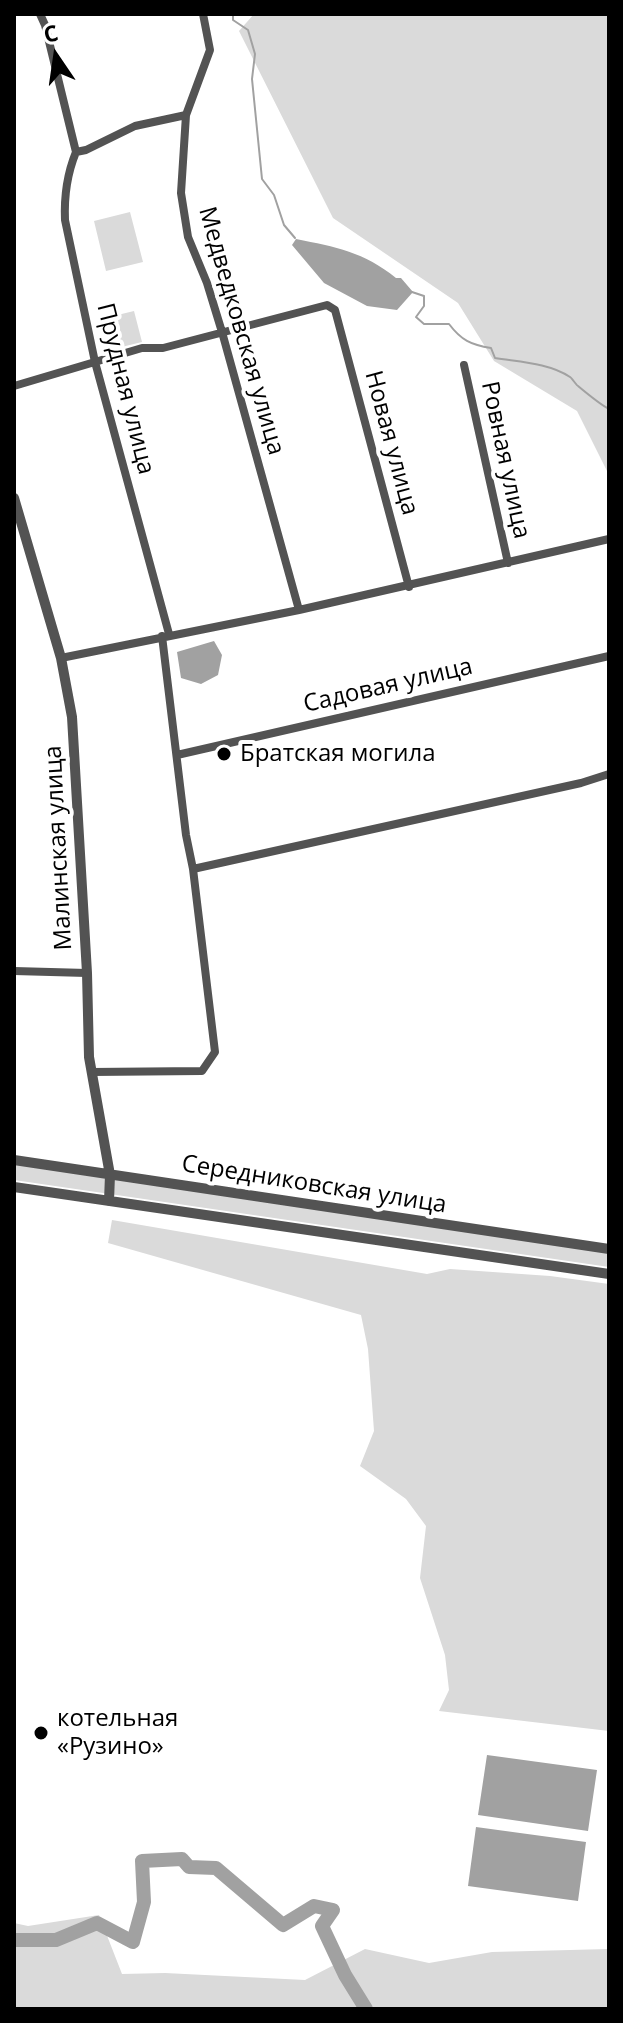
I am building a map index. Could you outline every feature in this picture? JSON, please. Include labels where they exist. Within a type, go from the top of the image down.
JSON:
[{"type":"street","points":[[40,14],[76,152],[135,126],[186,115]]},
{"type":"street","name":"Медведковская улица","points":[[203,14],[210,50],[186,115],[181,193],[188,237],[222,332],[299,610]]},
{"type":"street","name":"Прудная улица","points":[[76,152],[70,165],[64,198],[65,220],[95,362],[166,635],[186,835],[193,869],[215,1052],[202,1071],[91,1072]]},
{"type":"street","name":"Новая улица","points":[[222,332],[327,305],[335,310],[409,587]]},
{"type":"street","points":[[14,386],[142,348],[163,348],[222,332]]},
{"type":"street","name":"Ровная улица","points":[[464,365],[508,563]]},
{"type":"street","name":"Малинская улица","points":[[14,498],[61,658],[72,717],[91,1072],[110,1175],[109,1201]]},
{"type":"street","points":[[61,658],[409,587],[609,539]]},
{"type":"street","name":"Садовая улица","points":[[177,755],[609,656]]},
{"type":"street","points":[[193,869],[581,783],[609,774]]},
{"type":"street","points":[[14,971],[87,973]]},
{"type":"street","name":"Середниковская улица","points":[[14,1160],[609,1249]]},
{"type":"street","name":"Середниковская улица","points":[[14,1187],[609,1274]]},
{"type":"shaded area","points":[[254,14],[609,14],[609,475],[577,411],[494,361],[458,303],[333,218],[239,31]]},
{"type":"shaded area","points":[[130,212],[143,262],[106,271],[94,221]]},
{"type":"shaded area","points":[[296,239],[361,256],[396,278],[401,278],[413,292],[397,310],[367,306],[324,283],[292,245]]},
{"type":"shaded area","points":[[134,311],[142,342],[105,351],[97,320]]},
{"type":"shaded area","points":[[214,641],[222,655],[218,675],[201,684],[181,678],[177,652]]},
{"type":"shaded area","points":[[14,1164],[609,1251],[609,1267],[14,1180]]},
{"type":"shaded area","points":[[112,1220],[427,1274],[450,1269],[550,1276],[609,1284],[609,1731],[439,1711],[449,1690],[445,1655],[420,1578],[426,1526],[406,1499],[360,1466],[374,1431],[368,1349],[361,1315],[108,1243]]},
{"type":"shaded area","points":[[487,1755],[597,1770],[588,1831],[478,1815]]},
{"type":"shaded area","points":[[476,1827],[586,1842],[578,1901],[468,1886]]},
{"type":"shaded area","points":[[99,1915],[122,1974],[165,1973],[305,1980],[365,1949],[429,1963],[492,1952],[609,1949],[609,2009],[14,2009],[14,1923],[28,1926]]},
{"type":"waterway","points":[[233,14],[233,20],[248,30],[255,54],[252,79],[262,179],[274,195],[284,225],[295,238]]},
{"type":"waterway","points":[[412,292],[424,296],[424,306],[416,317],[424,324],[449,324],[467,341],[491,348],[495,358],[562,372],[609,409]]},
{"type":"waterway","points":[[14,1940],[56,1940],[97,1923],[133,1942],[144,1902],[142,1861],[182,1859],[189,1867],[216,1868],[283,1925],[314,1906],[333,1910],[322,1926],[345,1975],[366,2009]]},
{"type":"place","name":"Братская могила","points":[[224,754]]},
{"type":"place","name":"котельная «Рузино»","points":[[41,1733]]}]
